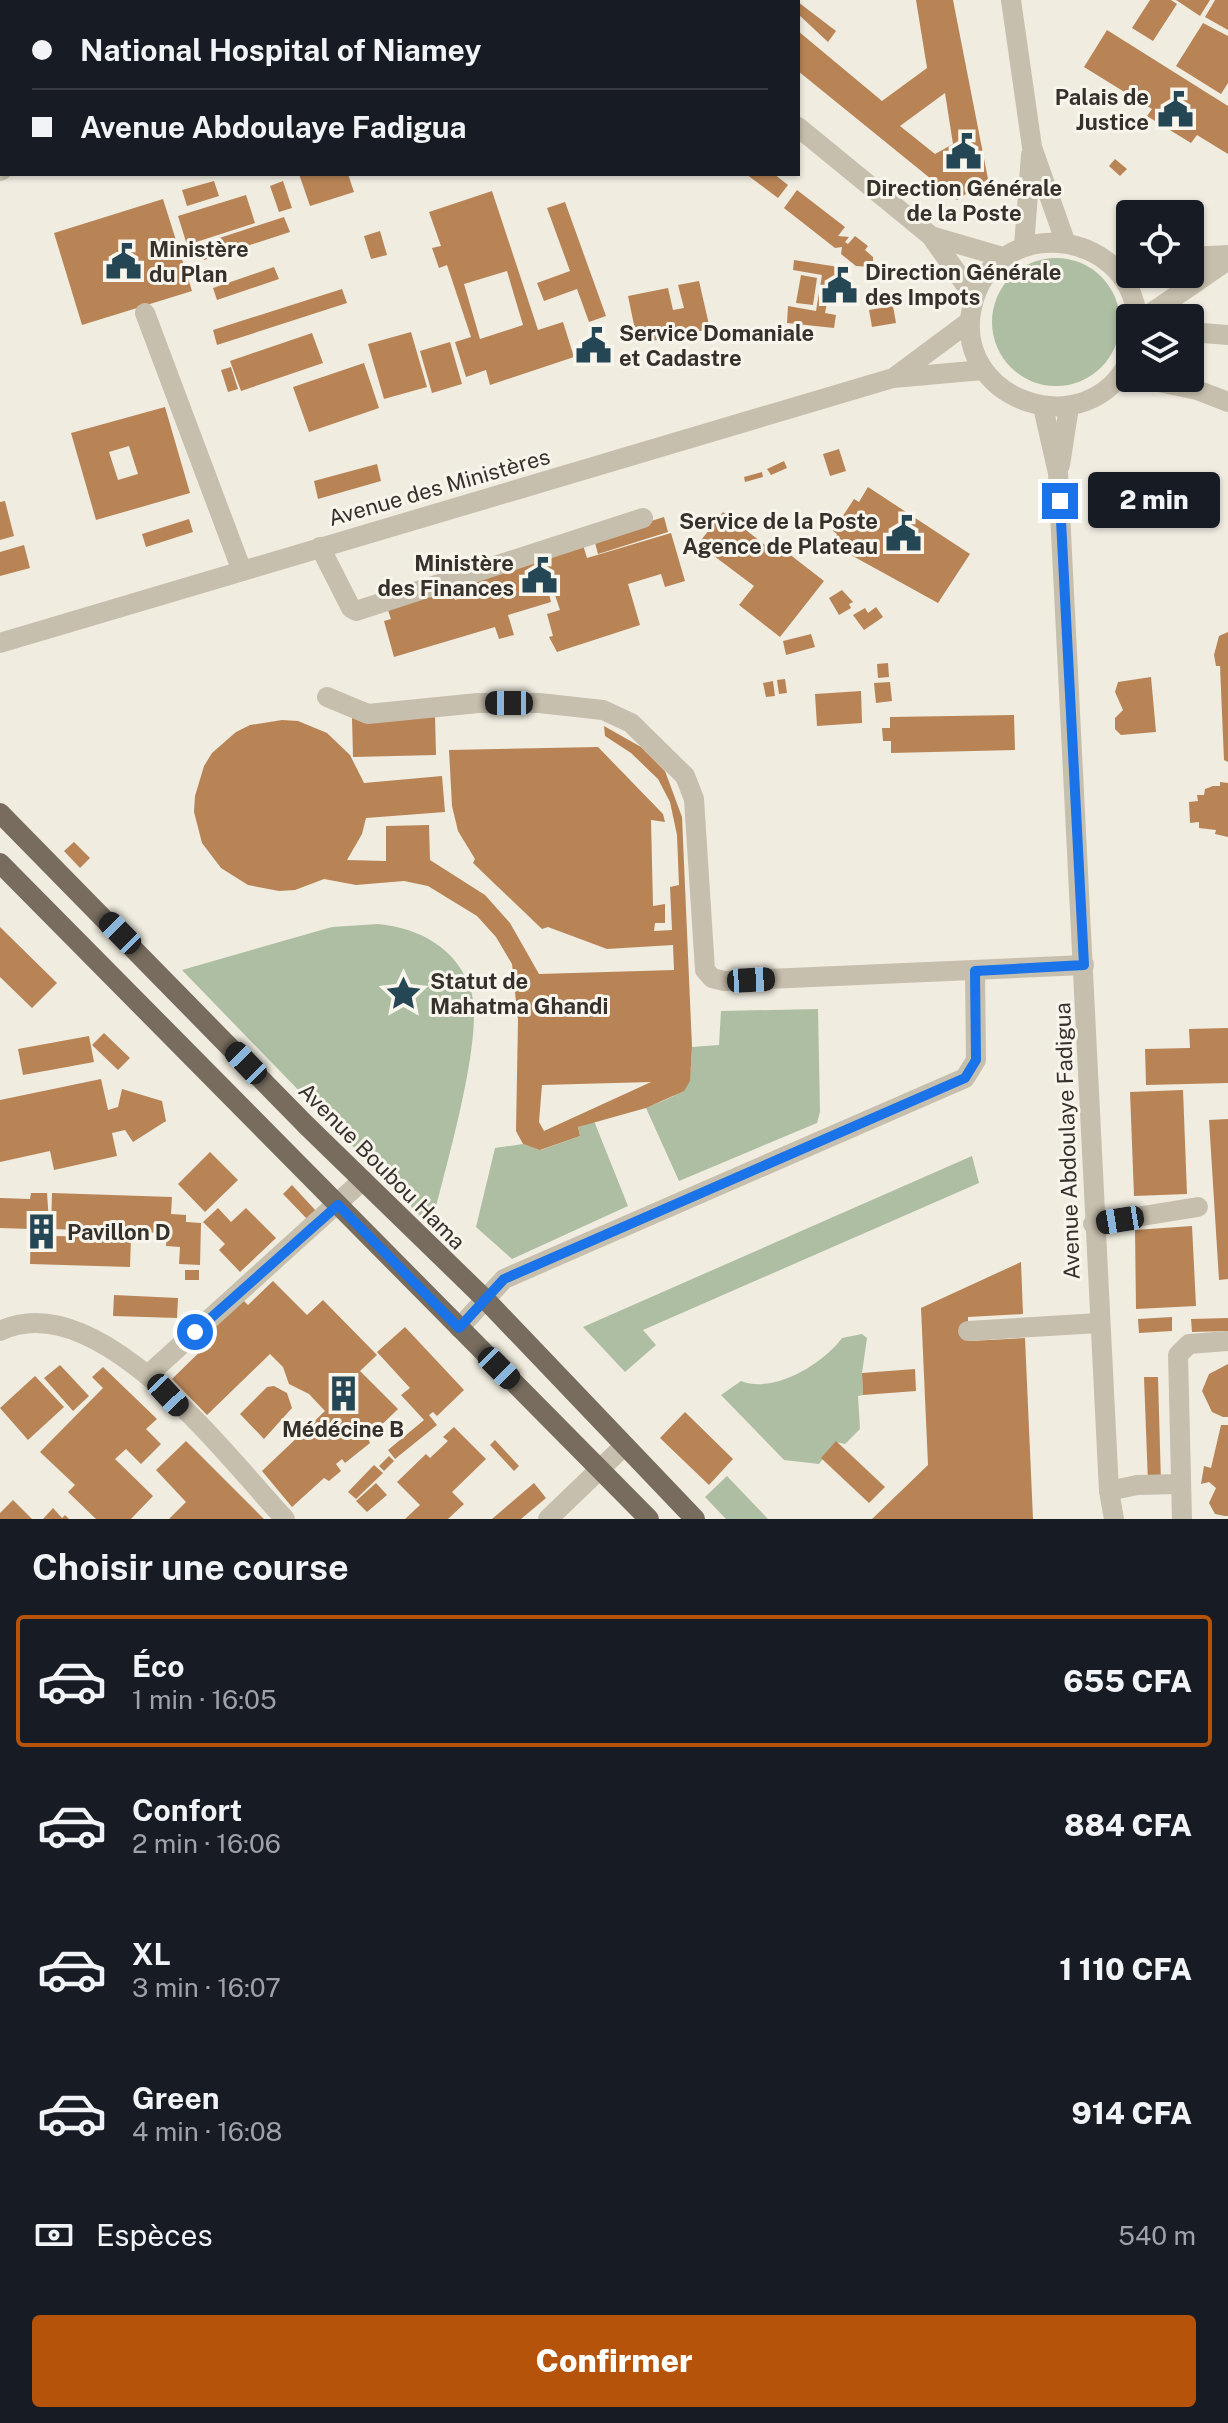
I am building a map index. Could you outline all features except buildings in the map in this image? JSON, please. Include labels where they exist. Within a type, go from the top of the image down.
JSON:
[{"type":"main road","name":"Avenue Boubou Hama","points":[[0,813],[433,1252],[486,1300],[695,1519]]},
{"type":"main road","points":[[0,863],[649,1519]]},
{"type":"street","points":[[1011,0],[1032,147],[1065,241]]},
{"type":"street","points":[[800,129],[931,236],[974,297]]},
{"type":"street","points":[[1024,246],[1032,147]]},
{"type":"street","points":[[931,236],[1003,257]]},
{"type":"street","points":[[1116,266],[1088,248],[1065,241],[1024,246],[1003,257],[989,271],[974,297],[970,321],[972,346],[983,370],[1003,391],[1043,407],[1069,407],[1099,395],[1116,382]]},
{"type":"street","points":[[1204,257],[1228,258]]},
{"type":"street","points":[[1164,304],[1228,258]]},
{"type":"street","points":[[145,313],[242,571]]},
{"type":"street","name":"Avenue des Ministères","points":[[893,378],[970,321]]},
{"type":"street","points":[[1204,333],[1228,335]]},
{"type":"street","name":"Avenue des Ministères","points":[[0,643],[893,378],[983,370]]},
{"type":"street","points":[[1204,391],[1228,402]]},
{"type":"street","name":"Avenue Abdoulaye Fadigua","points":[[1043,407],[1058,473],[1084,965],[1093,1224],[1109,1491],[1114,1519]]},
{"type":"street","name":"Avenue Abdoulaye Fadigua","points":[[1058,473],[1069,407]]},
{"type":"street","points":[[320,547],[351,608],[356,611],[643,518]]},
{"type":"street","points":[[327,697],[368,714],[478,703],[539,703],[603,710],[631,723],[685,776],[694,799],[705,970],[712,978],[724,981],[1084,965]]},
{"type":"street","points":[[459,1328],[504,1279],[965,1078],[976,1060],[975,971]]},
{"type":"street","points":[[149,1374],[363,1180]]},
{"type":"street","points":[[1093,1224],[1198,1207]]},
{"type":"street","points":[[0,1331],[37,1321],[65,1326],[122,1354],[149,1374],[285,1519]]},
{"type":"street","points":[[968,1331],[1099,1323]]},
{"type":"street","points":[[1182,1519],[1178,1355],[1189,1344],[1228,1341]]},
{"type":"street","points":[[548,1519],[598,1467],[624,1446]]},
{"type":"street","points":[[1109,1491],[1137,1485],[1179,1484]]},
{"type":"green space","points":[[1056,258],[1080,263],[1101,277],[1115,298],[1115,346],[1101,367],[1080,381],[1056,386],[1032,381],[1011,367],[997,346],[992,322],[997,298],[1011,277],[1032,263]]},
{"type":"green space","points":[[378,924],[408,930],[435,943],[457,963],[471,991],[473,1038],[468,1069],[433,1219],[426,1222],[182,970],[332,927]]},
{"type":"green space","points":[[818,1009],[820,1112],[817,1123],[679,1181],[646,1108],[684,1088],[690,1074],[692,1047],[719,1045],[721,1011]]},
{"type":"green space","points":[[594,1121],[628,1206],[512,1259],[476,1227],[495,1148],[523,1144],[541,1150],[580,1136],[578,1127]]},
{"type":"green space","points":[[972,1156],[979,1183],[643,1330],[656,1345],[625,1372],[583,1327]]},
{"type":"green space","points":[[862,1334],[867,1338],[862,1373],[863,1395],[858,1396],[860,1429],[845,1444],[836,1442],[819,1464],[784,1460],[721,1395],[741,1381],[768,1383],[797,1374],[823,1358],[842,1338]]},
{"type":"green space","points":[[727,1476],[768,1519],[726,1519],[705,1497]]},
{"type":"place","name":"Palais de Justice","points":[[1175,110]]},
{"type":"place","name":"Direction Générale de la Poste","points":[[964,152]]},
{"type":"place","name":"Ministère du Plan","points":[[123,262]]},
{"type":"place","name":"Direction Générale des Impots","points":[[839,285]]},
{"type":"place","name":"Service Domaniale et Cadastre","points":[[593,346]]},
{"type":"place","name":"Service de la Poste Agence de Plateau","points":[[904,534]]},
{"type":"place","name":"Ministère des Finances","points":[[540,576]]},
{"type":"place","name":"Statut de Mahatma Ghandi","points":[[404,994]]},
{"type":"place","name":"Pavillon D","points":[[41,1232]]},
{"type":"place","name":"Médécine B","points":[[343,1393]]},
{"type":"route","points":[[195,1332],[338,1205],[459,1328],[504,1279],[965,1078],[976,1060],[975,971],[1084,965],[1060,501]]}]
